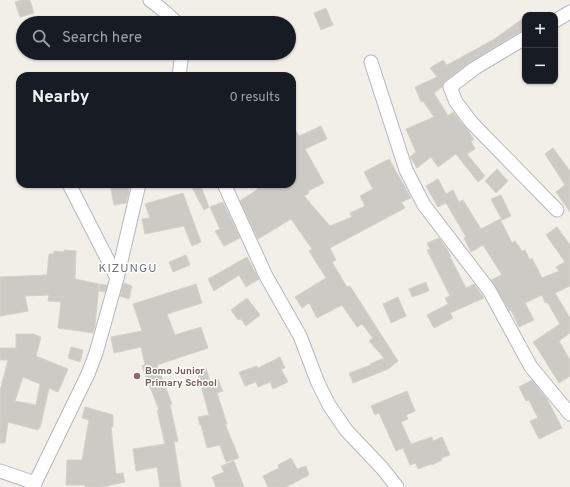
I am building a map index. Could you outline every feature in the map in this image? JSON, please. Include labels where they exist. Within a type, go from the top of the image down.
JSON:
[{"type":"street","points":[[150,0],[170,16]]},
{"type":"street","points":[[558,19],[570,12]]},
{"type":"street","points":[[522,40],[475,68],[450,87],[456,102],[471,122],[557,210]]},
{"type":"street","points":[[180,72],[181,60]]},
{"type":"street","points":[[372,62],[406,170],[418,195],[489,290],[531,367],[570,414]]},
{"type":"street","points":[[71,188],[117,278]]},
{"type":"street","points":[[0,471],[35,485],[88,374],[96,353],[117,278],[138,188]]},
{"type":"street","points":[[226,188],[266,276],[300,336],[318,383],[329,405],[346,430],[382,468],[397,487]]},
{"type":"building","points":[[30,0],[34,13],[20,16],[15,2]]},
{"type":"building","points":[[326,8],[333,25],[321,30],[314,13]]},
{"type":"building","points":[[522,19],[522,31],[470,62],[445,81],[442,87],[434,93],[448,116],[453,112],[474,140],[471,141],[475,149],[467,154],[485,176],[478,182],[456,154],[438,167],[431,157],[417,168],[410,157],[416,152],[406,129],[434,117],[423,101],[421,102],[415,87],[437,77],[430,68],[443,60],[447,65],[493,40]]},
{"type":"building","points":[[321,126],[327,139],[305,149],[324,183],[308,191],[309,193],[304,196],[330,226],[352,217],[350,213],[365,206],[360,196],[373,189],[364,172],[389,159],[411,198],[401,202],[405,208],[330,248],[336,260],[332,262],[347,287],[350,286],[398,361],[388,369],[353,383],[349,373],[371,365],[370,364],[384,358],[369,341],[373,338],[362,324],[357,327],[342,305],[317,318],[309,303],[302,308],[295,297],[326,278],[309,251],[312,249],[291,219],[258,239],[240,201],[258,189],[296,188],[296,131],[299,136]]},
{"type":"building","points":[[553,148],[570,171],[570,212],[556,192],[565,185],[545,154]]},
{"type":"building","points":[[497,169],[508,181],[496,193],[485,181]]},
{"type":"building","points":[[438,179],[446,194],[453,190],[459,202],[463,200],[481,229],[500,219],[512,243],[515,241],[522,251],[525,250],[530,260],[532,258],[542,278],[559,271],[556,267],[565,262],[546,235],[557,227],[570,245],[570,286],[555,293],[570,318],[570,333],[559,341],[570,360],[570,376],[559,383],[533,342],[560,324],[547,302],[545,303],[542,295],[525,303],[534,320],[519,327],[511,310],[510,311],[491,280],[502,275],[483,245],[471,252],[464,238],[466,237],[446,203],[438,207],[426,186]]},
{"type":"building","points":[[111,188],[128,188],[126,203],[114,205]]},
{"type":"building","points":[[192,188],[202,188],[209,207],[204,210]]},
{"type":"building","points":[[183,193],[201,242],[192,246],[184,226],[145,234],[142,219],[150,218],[145,204]]},
{"type":"building","points":[[501,195],[511,216],[502,220],[491,199]]},
{"type":"building","points":[[223,202],[240,238],[224,246],[215,231],[220,229],[210,207]]},
{"type":"building","points":[[439,238],[447,249],[466,288],[474,284],[484,298],[450,313],[453,318],[434,328],[427,315],[448,304],[445,298],[450,296],[427,250],[430,249],[427,243]]},
{"type":"building","points":[[64,250],[76,251],[75,279],[99,284],[93,333],[58,328],[61,302],[48,301],[49,295],[25,296],[28,311],[0,316],[0,277],[47,275],[49,254],[53,254],[54,251],[64,252]]},
{"type":"building","points":[[186,255],[190,265],[173,272],[169,262]]},
{"type":"building","points":[[247,257],[259,279],[246,287],[239,275],[214,291],[208,279]]},
{"type":"building","points":[[426,282],[429,291],[412,297],[409,289]]},
{"type":"building","points":[[124,283],[132,286],[129,299],[120,296]]},
{"type":"building","points":[[100,284],[107,285],[105,292],[99,291]]},
{"type":"building","points":[[196,284],[202,303],[167,314],[175,335],[201,327],[208,348],[157,365],[172,404],[170,405],[178,441],[174,442],[181,487],[160,487],[157,467],[136,471],[133,449],[165,444],[157,410],[159,410],[142,366],[145,365],[141,347],[114,353],[111,337],[142,331],[133,304]]},
{"type":"building","points":[[398,297],[406,316],[391,323],[383,304]]},
{"type":"building","points":[[247,298],[260,315],[246,326],[241,319],[238,320],[231,310]]},
{"type":"building","points":[[16,334],[33,334],[41,337],[36,356],[68,369],[58,392],[49,388],[40,428],[38,428],[38,430],[8,422],[5,443],[0,443],[0,391],[8,360],[0,360],[0,348],[16,348]],"holes":[[[23,377],[40,384],[36,405],[15,401]]]},
{"type":"building","points":[[71,347],[83,350],[80,362],[68,358]]},
{"type":"building","points":[[280,357],[285,368],[281,369],[288,382],[273,389],[270,382],[258,387],[256,382],[245,386],[239,372],[257,366],[258,368]]},
{"type":"building","points":[[206,368],[210,382],[218,379],[223,391],[217,393],[227,424],[225,424],[239,458],[226,462],[220,445],[207,448],[198,417],[209,415],[197,371]]},
{"type":"building","points":[[532,380],[547,399],[562,428],[539,439],[530,421],[538,418],[529,400],[526,401],[519,387]]},
{"type":"building","points":[[407,391],[415,411],[406,415],[408,419],[401,422],[411,444],[432,437],[433,441],[442,437],[450,455],[441,458],[442,460],[432,465],[431,464],[418,469],[416,463],[410,465],[403,448],[396,451],[379,413],[375,415],[371,406]]},
{"type":"building","points":[[85,407],[113,415],[113,427],[111,427],[116,474],[123,473],[125,482],[102,487],[66,485],[67,460],[82,460],[89,420],[82,418]]},
{"type":"building","points":[[291,458],[297,469],[306,466],[309,475],[286,487],[268,487],[263,476],[279,468],[278,465]]},
{"type":"building","points":[[234,461],[244,487],[216,487],[212,477],[224,472],[221,466]]},
{"type":"place","name":"Bomo Junior Primary School","points":[[137,376]]},
{"type":"district","name":"KIZUNGU","points":[[128,268]]}]
